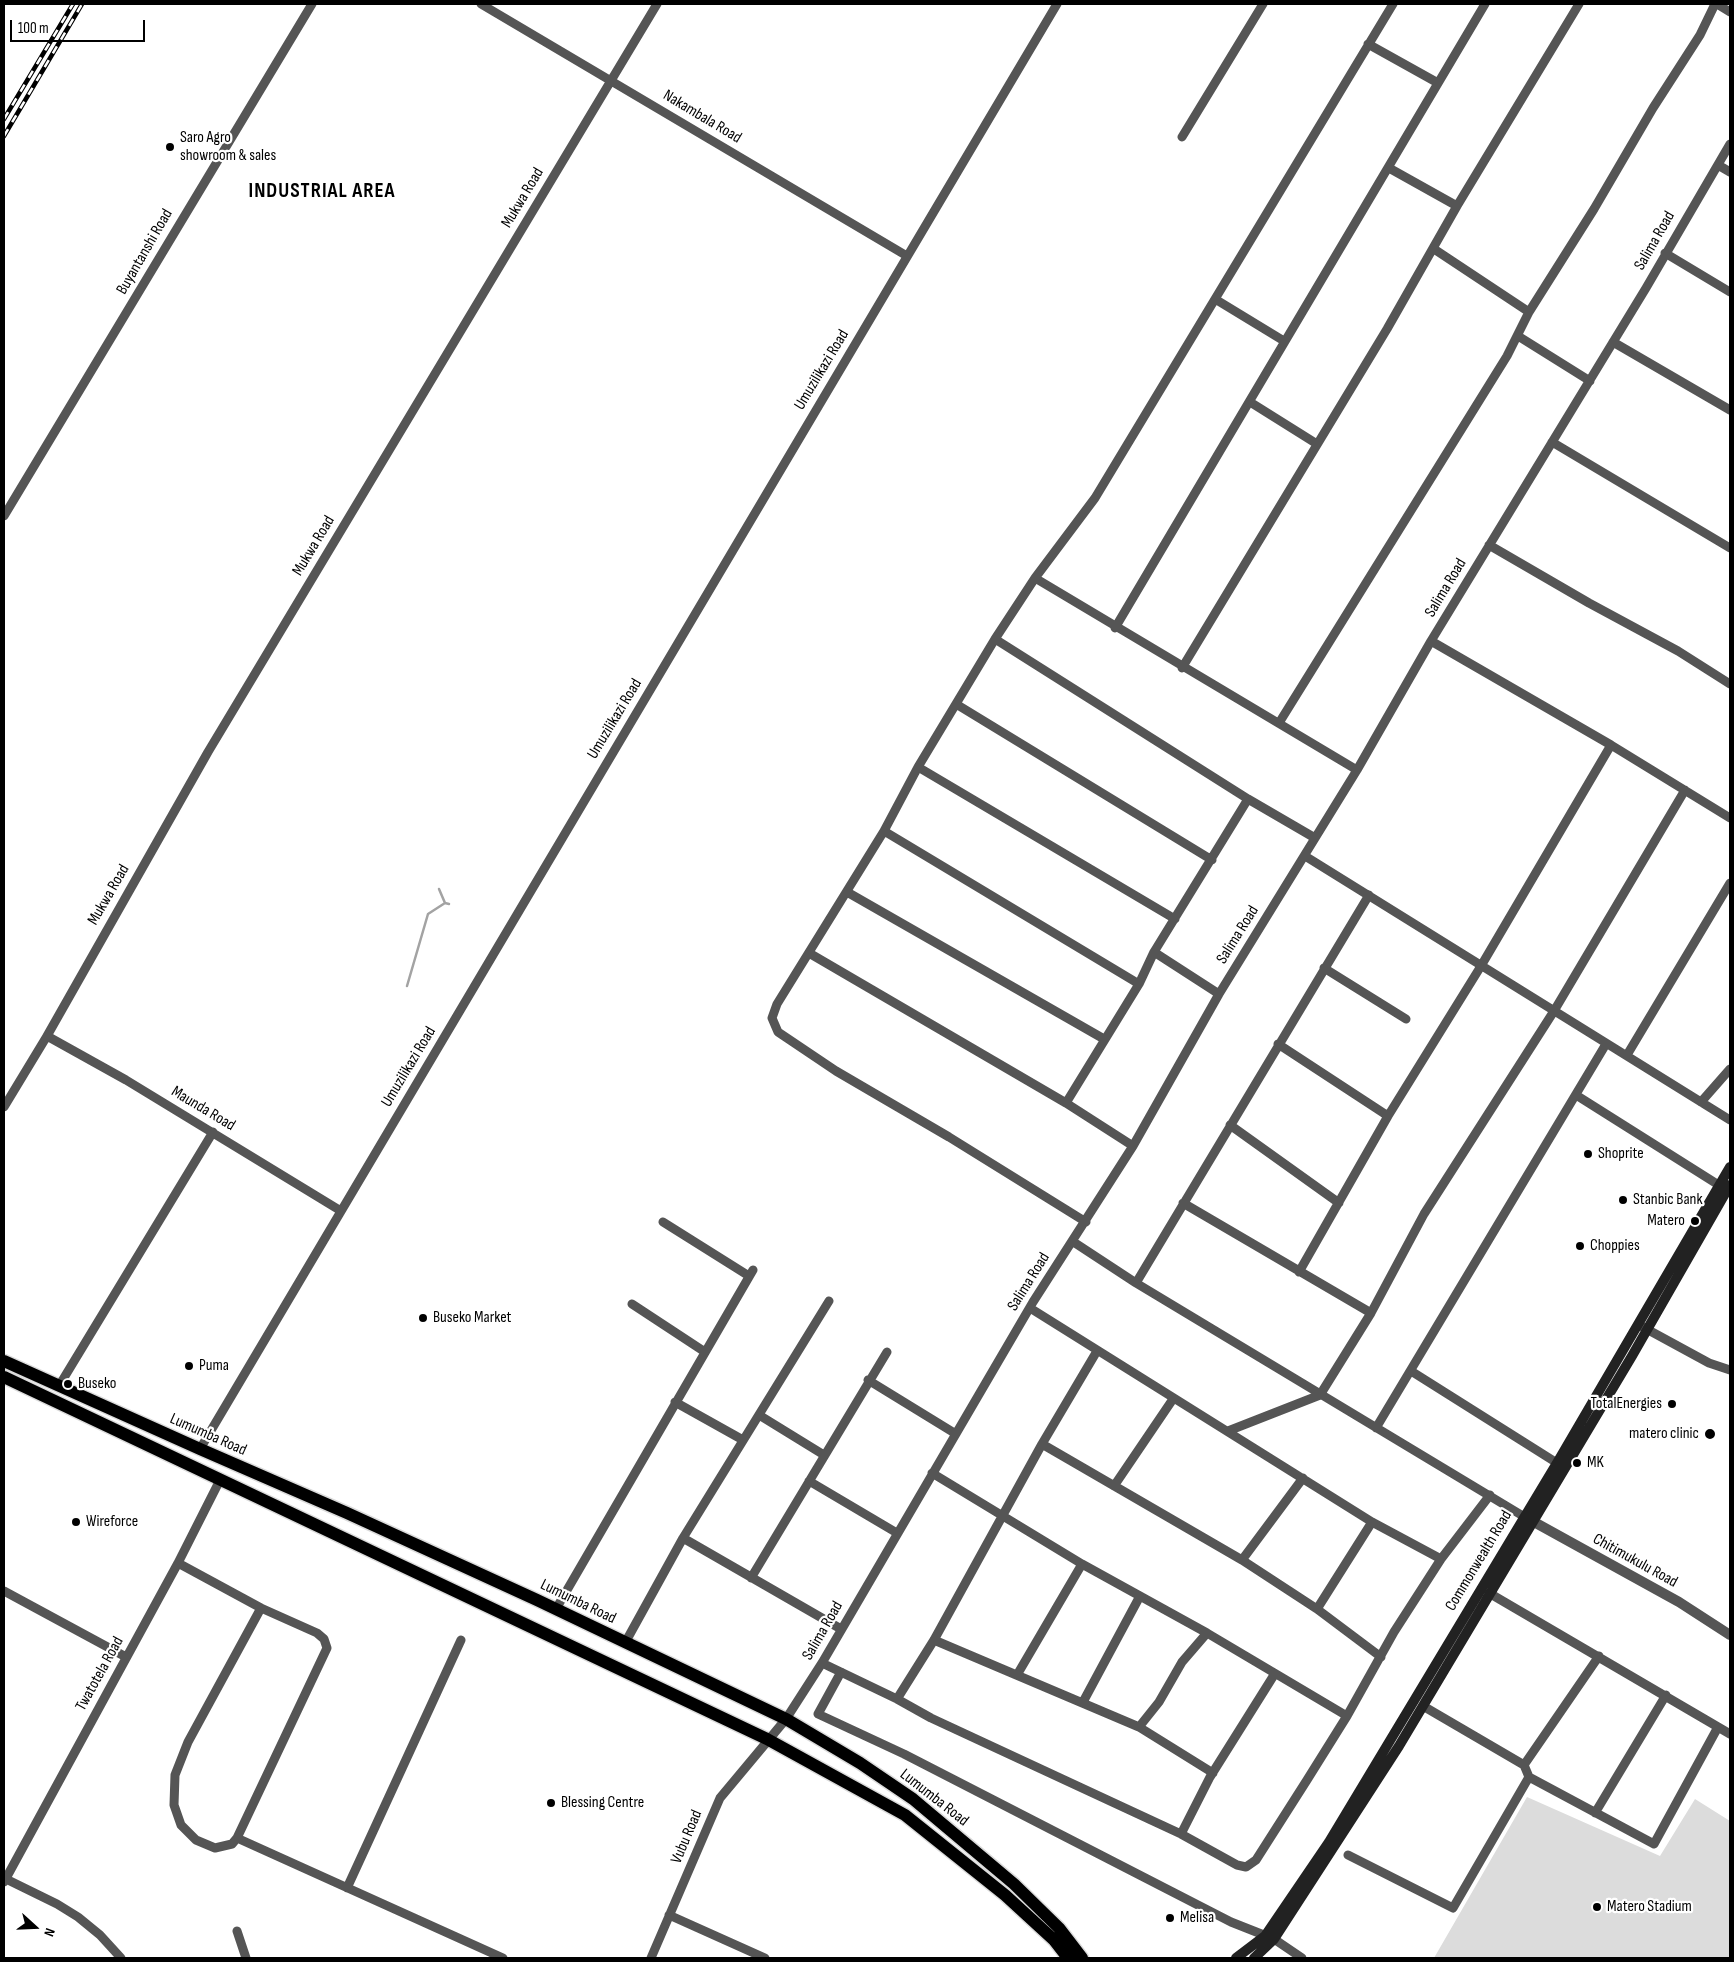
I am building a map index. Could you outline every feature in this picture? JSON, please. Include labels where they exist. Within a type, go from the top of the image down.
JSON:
[{"type":"main road","name":"Commonwealth Road","points":[[1236,1958],[1270,1937],[1528,1518],[1643,1327],[1726,1187],[1730,1167]]},
{"type":"main road","name":"Commonwealth Road","points":[[1254,1958],[1335,1848],[1423,1706],[1489,1593],[1557,1463],[1643,1327]]},
{"type":"main road","name":"Lumumba Road","points":[[4,1360],[347,1513],[556,1609],[786,1719],[860,1763],[913,1799],[1014,1884],[1058,1928],[1082,1958]]},
{"type":"main road","name":"Lumumba Road","points":[[4,1377],[767,1739],[905,1814],[1005,1895],[1054,1940],[1068,1958]]},
{"type":"street","name":"Buyantanshi Road","points":[[4,516],[312,4]]},
{"type":"street","name":"Nakambala Road","points":[[481,4],[907,256]]},
{"type":"street","name":"Mukwa Road","points":[[4,1107],[47,1036],[208,752],[657,4]]},
{"type":"street","name":"Umuzilikazi Road","points":[[200,1449],[1058,4]]},
{"type":"street","points":[[1182,137],[1263,4]]},
{"type":"street","points":[[1086,1222],[949,1137],[836,1071],[778,1032],[772,1018],[777,1004],[884,831],[918,767],[995,639],[1034,578],[1095,498],[1393,4]]},
{"type":"street","points":[[1116,628],[1250,402],[1284,340],[1389,168],[1485,4]]},
{"type":"street","points":[[1182,668],[1579,4]]},
{"type":"street","points":[[1279,723],[1518,336],[1529,312],[1594,209],[1648,116],[1700,35],[1716,4],[1730,12]]},
{"type":"street","points":[[1368,44],[1438,83]]},
{"type":"street","name":"Salima Road","points":[[767,1739],[786,1719],[822,1663],[897,1532],[1030,1308],[1133,1146],[1219,994],[1357,770],[1431,642],[1590,381],[1730,144]]},
{"type":"street","points":[[1718,165],[1730,172]]},
{"type":"street","points":[[1389,168],[1457,206]]},
{"type":"street","points":[[1434,249],[1529,312]]},
{"type":"street","points":[[1666,253],[1730,292]]},
{"type":"street","points":[[1215,299],[1284,340]]},
{"type":"street","points":[[1518,336],[1590,381]]},
{"type":"street","points":[[1613,342],[1730,410]]},
{"type":"street","points":[[1250,402],[1317,444]]},
{"type":"street","points":[[1552,442],[1730,548]]},
{"type":"street","points":[[1489,545],[1589,603],[1678,651],[1730,684]]},
{"type":"street","points":[[1034,578],[1182,668],[1357,770]]},
{"type":"street","points":[[995,639],[1248,799],[1315,838]]},
{"type":"street","points":[[1431,642],[1611,746],[1730,818]]},
{"type":"street","points":[[956,704],[1212,860]]},
{"type":"street","points":[[1299,1272],[1388,1116],[1481,966],[1611,746]]},
{"type":"street","points":[[918,767],[1175,919]]},
{"type":"street","points":[[1228,1431],[1320,1395],[1371,1314],[1424,1214],[1554,1011],[1685,790]]},
{"type":"street","points":[[1066,1103],[1138,984],[1154,952],[1248,799]]},
{"type":"street","points":[[884,831],[1138,984]]},
{"type":"street","points":[[1305,856],[1730,1120]]},
{"type":"street","points":[[1627,1055],[1730,882]]},
{"type":"street","points":[[847,892],[1104,1039]]},
{"type":"street","points":[[1136,1283],[1369,895]]},
{"type":"street","points":[[1154,952],[1219,994]]},
{"type":"street","points":[[809,953],[1066,1103],[1133,1146]]},
{"type":"street","points":[[1324,968],[1406,1019]]},
{"type":"street","name":"Maunda Road","points":[[47,1036],[213,1132],[341,1211]]},
{"type":"street","points":[[1278,1044],[1388,1116]]},
{"type":"street","points":[[1376,1428],[1606,1044]]},
{"type":"street","points":[[1702,1102],[1730,1069]]},
{"type":"street","points":[[1576,1095],[1726,1187]]},
{"type":"street","points":[[1230,1125],[1339,1203]]},
{"type":"street","points":[[59,1386],[213,1132]]},
{"type":"street","points":[[1183,1204],[1371,1314]]},
{"type":"street","points":[[556,1609],[751,1273],[663,1222]]},
{"type":"street","points":[[1072,1241],[1136,1283],[1320,1395],[1528,1518]]},
{"type":"street","points":[[625,1643],[683,1538],[829,1301]]},
{"type":"street","points":[[632,1304],[705,1352]]},
{"type":"street","points":[[1030,1308],[1372,1522],[1441,1559]]},
{"type":"street","points":[[1643,1327],[1709,1363],[1730,1370]]},
{"type":"street","points":[[897,1698],[934,1640],[1042,1444],[1097,1351]]},
{"type":"street","points":[[751,1578],[868,1380],[887,1352]]},
{"type":"street","points":[[1411,1371],[1557,1463]]},
{"type":"street","points":[[868,1380],[956,1434]]},
{"type":"street","points":[[1114,1486],[1173,1399]]},
{"type":"street","points":[[675,1402],[743,1440]]},
{"type":"street","points":[[759,1415],[824,1455]]},
{"type":"street","points":[[1042,1444],[1242,1560],[1317,1609],[1381,1657]]},
{"type":"street","points":[[932,1473],[1082,1564],[1207,1633],[1274,1675],[1347,1716]]},
{"type":"street","points":[[1242,1560],[1303,1478]]},
{"type":"street","name":"Twatotela Road","points":[[5,1880],[178,1563],[220,1480]]},
{"type":"street","points":[[808,1481],[897,1532]]},
{"type":"street","points":[[822,1663],[897,1698],[931,1718],[1181,1834],[1237,1865],[1246,1867],[1256,1860],[1347,1716],[1441,1559],[1490,1495]]},
{"type":"street","name":"Chitimukulu Road","points":[[1528,1518],[1680,1602],[1730,1635]]},
{"type":"street","points":[[1317,1609],[1372,1522]]},
{"type":"street","points":[[683,1538],[840,1630]]},
{"type":"street","points":[[178,1563],[261,1608],[317,1633],[324,1639],[328,1648],[237,1838],[232,1844],[215,1848],[196,1840],[181,1825],[174,1805],[175,1775],[188,1742],[261,1608]]},
{"type":"street","points":[[1017,1675],[1082,1564]]},
{"type":"street","points":[[4,1591],[126,1657]]},
{"type":"street","points":[[1489,1593],[1730,1734]]},
{"type":"street","points":[[1083,1702],[1140,1596]]},
{"type":"street","points":[[1140,1728],[1159,1702],[1182,1662],[1207,1633]]},
{"type":"street","points":[[347,1888],[461,1640]]},
{"type":"street","points":[[934,1640],[1083,1702],[1140,1728],[1213,1773]]},
{"type":"street","points":[[1524,1765],[1599,1656]]},
{"type":"street","points":[[840,1672],[818,1714],[904,1754],[1231,1922],[1270,1937],[1302,1958]]},
{"type":"street","points":[[1181,1834],[1213,1773],[1274,1675]]},
{"type":"street","points":[[1595,1813],[1666,1695]]},
{"type":"street","points":[[1423,1706],[1524,1765],[1529,1777],[1654,1844],[1718,1727]]},
{"type":"street","name":"Vubu Road","points":[[652,1958],[720,1798],[767,1739]]},
{"type":"street","points":[[1348,1855],[1453,1908],[1529,1777]]},
{"type":"street","points":[[237,1838],[503,1958]]},
{"type":"street","points":[[5,1880],[58,1904],[78,1917],[100,1935],[121,1958]]},
{"type":"street","points":[[669,1916],[765,1958]]},
{"type":"street","points":[[238,1931],[246,1958]]},
{"type":"shaded area","name":"Matero Stadium","points":[[1527,1797],[1660,1856],[1695,1799],[1730,1821],[1730,1958],[1434,1958]]},
{"type":"waterway","points":[[439,889],[445,903]]},
{"type":"waterway","points":[[407,986],[428,914],[445,903],[449,904]]},
{"type":"railway","points":[[4,119],[73,4]]},
{"type":"railway","points":[[4,136],[82,4]]},
{"type":"place","name":"Saro Agro showroom & sales","points":[[170,147]]},
{"type":"place","name":"Shoprite","points":[[1588,1154]]},
{"type":"place","name":"Stanbic Bank","points":[[1623,1200]]},
{"type":"place","name":"Matero","points":[[1695,1221]]},
{"type":"place","name":"Choppies","points":[[1580,1246]]},
{"type":"place","name":"Buseko Market","points":[[423,1318]]},
{"type":"place","name":"Puma","points":[[189,1366]]},
{"type":"place","name":"Buseko","points":[[68,1384]]},
{"type":"place","name":"TotalEnergies","points":[[1672,1404]]},
{"type":"place","name":"matero clinic","points":[[1710,1434]]},
{"type":"place","name":"MK","points":[[1577,1463]]},
{"type":"place","name":"Wireforce","points":[[76,1522]]},
{"type":"place","name":"Blessing Centre","points":[[551,1803]]},
{"type":"place","name":"Matero Stadium","points":[[1597,1907]]},
{"type":"place","name":"Melisa","points":[[1170,1918]]},
{"type":"district","name":"INDUSTRIAL AREA","points":[[322,192]]}]
